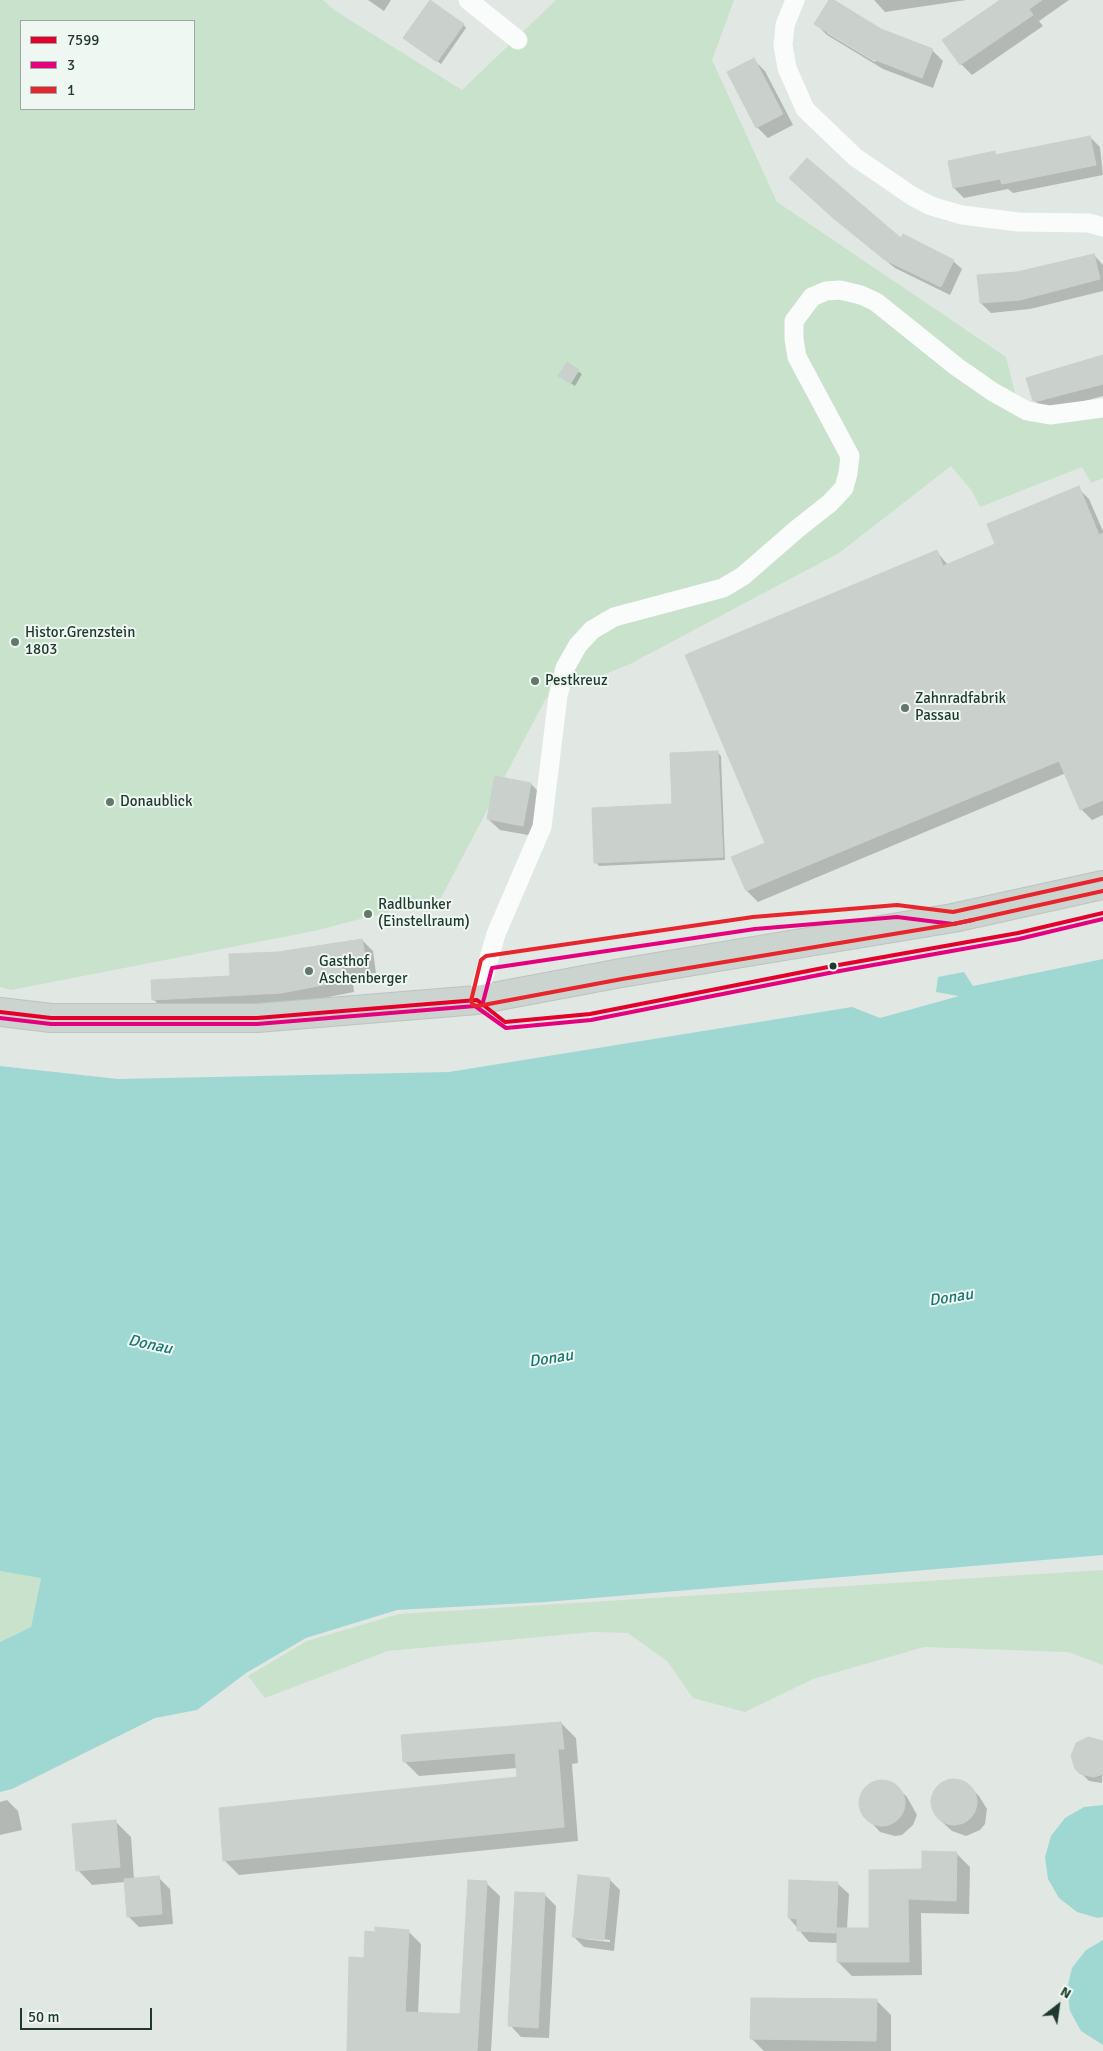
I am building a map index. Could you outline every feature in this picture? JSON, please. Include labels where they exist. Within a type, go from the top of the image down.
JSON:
[{"type":"main road","points":[[0,1012],[51,1018],[257,1018],[477,1000],[621,973],[953,918],[1103,885]]},
{"type":"street","points":[[468,0],[518,40]]},
{"type":"street","points":[[795,0],[785,25],[784,45],[787,68],[806,109],[855,157],[912,196],[931,206],[962,215],[1018,222],[1089,223],[1103,227]]},
{"type":"street","points":[[477,1000],[496,934],[542,826],[558,696],[565,668],[578,646],[592,630],[614,617],[723,588],[737,580],[830,503],[844,488],[850,456],[797,357],[794,321],[812,297],[826,291],[840,290],[861,295],[876,302],[957,367],[992,392],[1027,411],[1050,416],[1103,408]]},
{"type":"green space","points":[[0,0],[323,0],[334,10],[462,90],[556,0],[734,0],[712,60],[777,202],[1006,357],[1020,413],[1103,413],[1103,478],[1091,483],[1082,467],[980,507],[972,491],[951,466],[839,553],[630,664],[546,698],[441,898],[314,931],[11,990],[0,987]]},
{"type":"green space","points":[[1103,1570],[1103,1665],[1068,1652],[924,1647],[813,1679],[745,1712],[693,1698],[667,1661],[628,1633],[593,1632],[388,1651],[265,1698],[248,1676],[307,1641],[399,1614]]},
{"type":"green space","points":[[0,1571],[41,1577],[31,1627],[0,1642]]},
{"type":"water","name":"Donau","points":[[1103,959],[1103,1555],[546,1602],[397,1610],[306,1638],[246,1673],[197,1710],[155,1718],[12,1789],[0,1792],[0,1642],[31,1627],[41,1578],[0,1571],[0,1066],[118,1079],[449,1072],[852,1007],[880,1018],[959,996],[936,992],[938,977],[964,972],[973,986]]},
{"type":"water","points":[[1103,1805],[1103,1917],[1098,1918],[1077,1912],[1059,1898],[1048,1879],[1045,1857],[1051,1836],[1065,1818],[1084,1807]]},
{"type":"water","points":[[1103,1940],[1103,2045],[1081,2031],[1070,2011],[1067,1989],[1072,1968],[1086,1950]]},
{"type":"building","points":[[430,0],[464,24],[437,62],[403,38]]},
{"type":"building","points":[[829,0],[834,0],[881,29],[933,49],[922,78],[870,58],[814,24]]},
{"type":"building","points":[[1000,0],[1042,0],[1029,9],[1033,15],[960,65],[942,40]]},
{"type":"building","points":[[754,58],[783,114],[756,128],[727,72]]},
{"type":"building","points":[[1090,136],[1096,165],[1002,184],[1000,179],[953,188],[948,161],[995,151],[995,155]]},
{"type":"building","points":[[807,158],[901,238],[903,234],[954,260],[941,287],[885,260],[832,217],[789,178]]},
{"type":"building","points":[[1094,254],[1100,279],[1020,300],[980,303],[977,275],[1017,272]]},
{"type":"building","points":[[1103,355],[1103,384],[1033,401],[1026,378]]},
{"type":"building","points":[[567,362],[579,370],[571,383],[558,376]]},
{"type":"building","name":"Zahnradfabrik Passau","points":[[1079,486],[1099,535],[1103,533],[1103,800],[1080,810],[1059,761],[746,891],[731,857],[765,843],[685,655],[937,550],[943,566],[995,544],[987,524]]},
{"type":"building","points":[[718,751],[723,857],[594,863],[592,808],[672,804],[670,753]]},
{"type":"building","points":[[495,776],[531,783],[523,826],[487,819]]},
{"type":"building","points":[[362,939],[366,962],[342,965],[344,981],[281,993],[152,1000],[151,980],[230,976],[229,954],[278,952]]},
{"type":"building","points":[[561,1722],[564,1749],[558,1749],[564,1827],[223,1861],[219,1808],[517,1777],[515,1753],[403,1762],[401,1735]]},
{"type":"building","points":[[1088,1737],[1103,1741],[1103,1774],[1094,1777],[1080,1774],[1075,1769],[1071,1756],[1076,1743]]},
{"type":"building","points":[[949,1779],[959,1779],[973,1789],[977,1802],[973,1815],[967,1821],[959,1825],[949,1825],[935,1815],[931,1807],[931,1797],[941,1783]]},
{"type":"building","points":[[882,1780],[895,1784],[901,1790],[905,1803],[901,1816],[895,1822],[882,1826],[869,1822],[863,1816],[859,1803],[863,1790],[869,1784]]},
{"type":"building","points":[[116,1820],[120,1867],[76,1871],[72,1824]]},
{"type":"building","points":[[922,1851],[957,1852],[956,1901],[908,1899],[909,1962],[837,1962],[837,1928],[869,1928],[869,1870],[922,1869]]},
{"type":"building","points":[[578,1875],[610,1878],[604,1940],[572,1937]]},
{"type":"building","points":[[159,1876],[162,1914],[127,1917],[124,1879]]},
{"type":"building","points":[[468,1880],[487,1881],[477,2051],[347,2051],[349,1957],[364,1958],[365,1931],[375,1932],[375,1927],[409,1930],[405,2012],[460,2014]]},
{"type":"building","points":[[789,1880],[838,1882],[836,1933],[797,1931],[797,1919],[788,1918]]},
{"type":"building","points":[[515,1892],[545,1893],[538,2028],[508,2026]]},
{"type":"building","points":[[751,1998],[877,1999],[876,2041],[750,2039]]},
{"type":"transit line","name":"1","points":[[1102,879],[953,912],[897,905],[753,917],[486,956],[481,960],[471,1001],[473,1005],[478,1006],[622,979],[954,924],[1103,891]]},
{"type":"transit line","name":"7599","points":[[0,1012],[51,1018],[257,1018],[477,1000],[505,1022],[590,1014],[833,966],[1018,933],[1103,913]]},
{"type":"transit line","name":"3","points":[[483,1002],[492,968],[755,929],[897,917],[953,924],[973,920]]},
{"type":"transit line","name":"3","points":[[0,1018],[51,1024],[257,1024],[475,1006],[506,1028],[591,1020],[834,972],[1019,939],[1103,919]]},
{"type":"place","name":"Histor.Grenzstein 1803","points":[[15,642]]},
{"type":"place","name":"Pestkreuz","points":[[535,681]]},
{"type":"place","name":"Zahnradfabrik Passau","points":[[905,708]]},
{"type":"place","name":"Donaublick","points":[[110,802]]},
{"type":"place","name":"Radlbunker (Einstellraum)","points":[[368,914]]},
{"type":"place","name":"Gasthof Aschenberger","points":[[309,971]]}]
